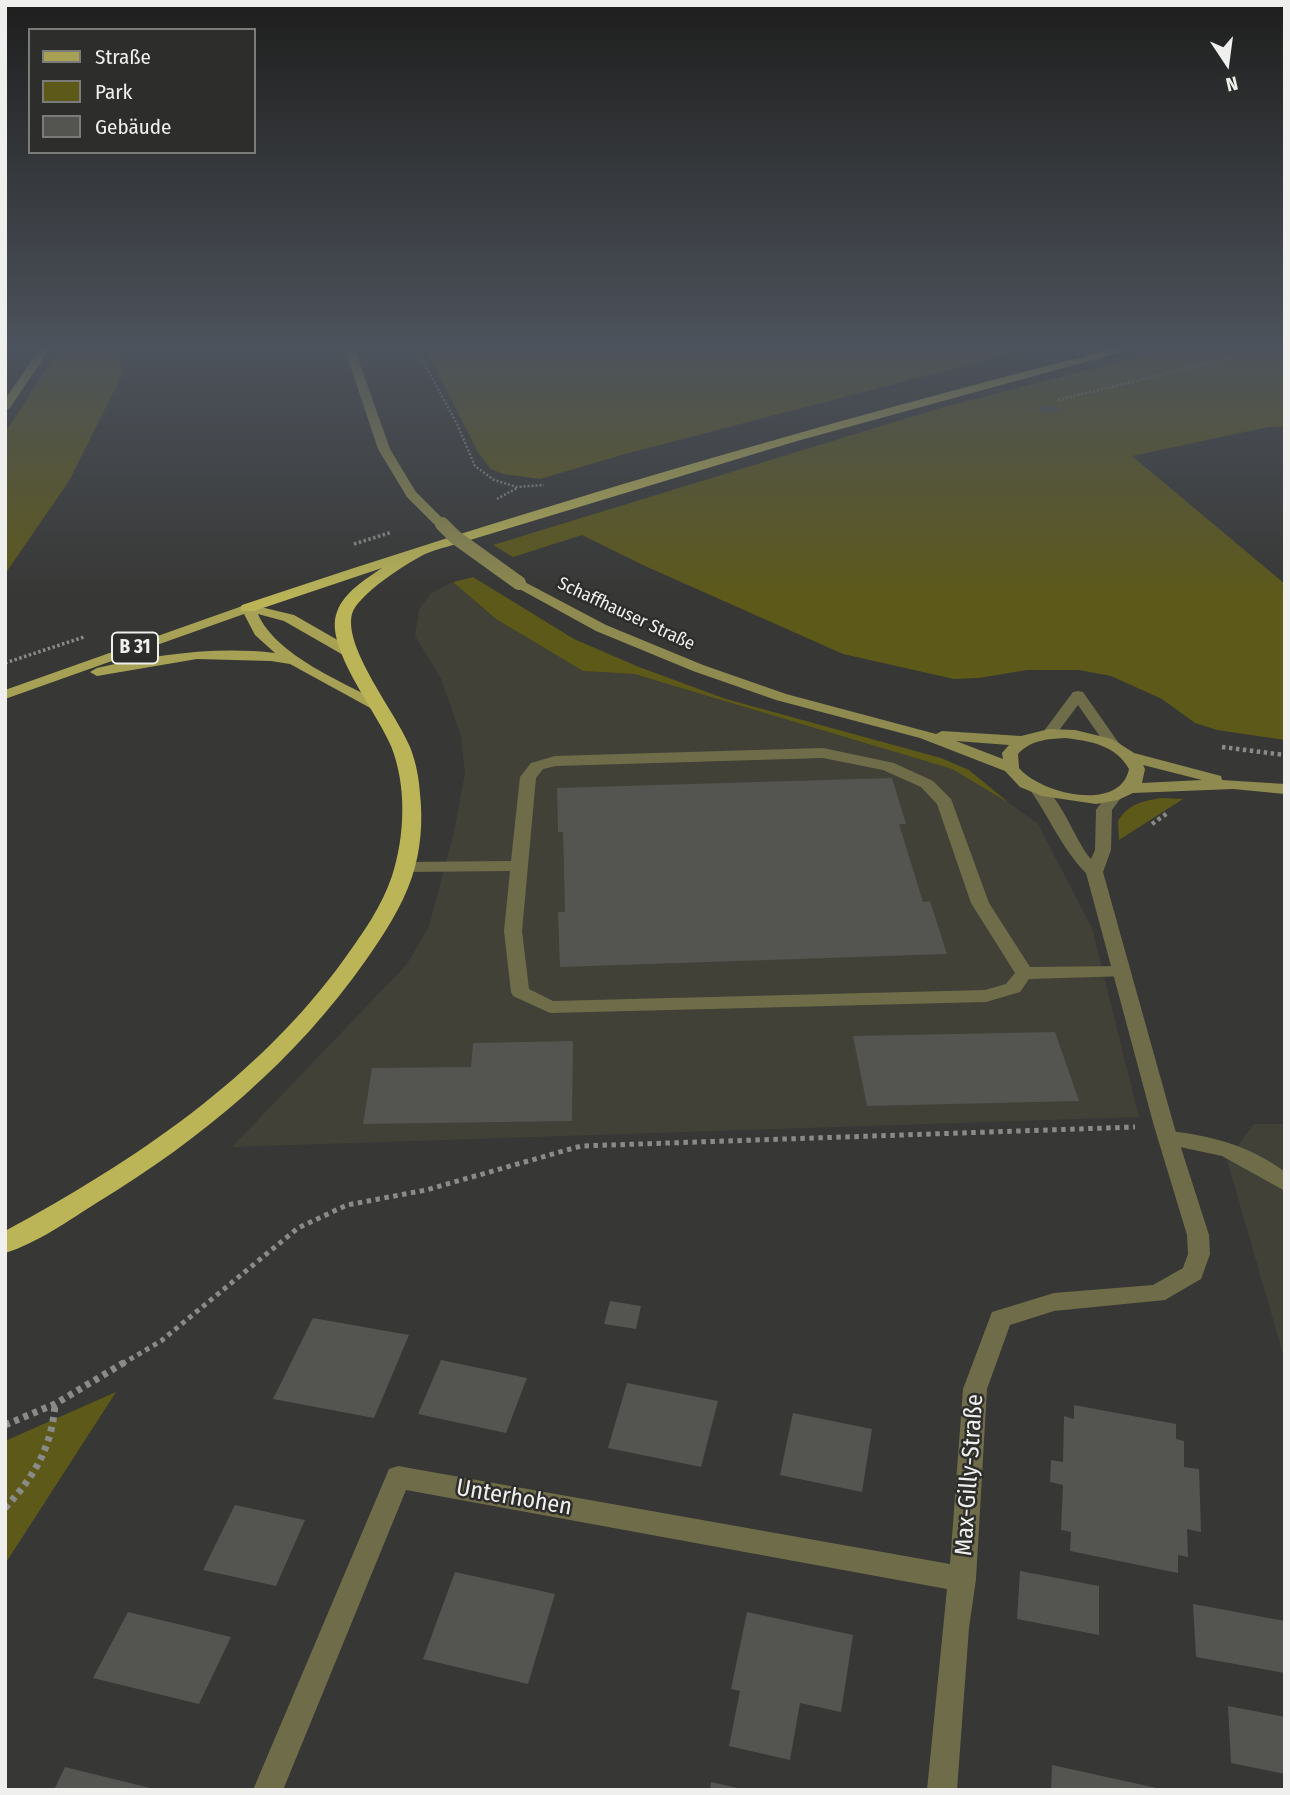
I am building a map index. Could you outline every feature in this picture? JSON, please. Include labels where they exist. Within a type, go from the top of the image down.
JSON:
[{"type":"highway","name":"B 31","points":[[248,608],[421,550],[813,434]]},
{"type":"highway","points":[[5,1243],[58,1216],[138,1163],[216,1105],[289,1041],[344,979],[384,916],[405,867],[411,820],[408,770],[392,727],[350,653],[342,625],[348,606],[366,588],[421,550]]},
{"type":"main road","name":"Schaffhauser Straße","points":[[379,434],[384,449],[411,494],[455,537],[519,583],[601,628],[698,668],[781,697],[925,734],[1011,768],[1017,776],[1038,790]]},
{"type":"main road","points":[[248,608],[289,618],[350,653]]},
{"type":"main road","points":[[248,608],[261,634],[298,662],[379,707]]},
{"type":"main road","name":"B 31","points":[[5,695],[248,608]]},
{"type":"main road","points":[[22,689],[192,653],[251,654],[298,662]]},
{"type":"main road","name":"Schaffhauser Straße","points":[[925,734],[1023,741],[1049,734],[1082,735],[1113,745],[1130,757]]},
{"type":"main road","points":[[1011,768],[1010,753],[1023,741]]},
{"type":"main road","points":[[1130,757],[1233,784]]},
{"type":"main road","points":[[1123,791],[1138,776],[1130,757]]},
{"type":"main road","points":[[1038,790],[1077,799],[1123,791],[1233,784],[1285,789]]},
{"type":"street","points":[[1049,734],[1078,695],[1113,745]]},
{"type":"street","points":[[823,753],[888,766],[927,784],[945,802],[980,903],[1024,972],[1013,988],[986,996],[550,1007],[520,992],[513,931],[528,777],[537,766],[555,761],[823,753]]},
{"type":"street","name":"Max-Gilly-Straße","points":[[942,1790],[955,1628],[962,1579],[975,1389],[1000,1319],[1054,1302],[1157,1294],[1193,1273],[1199,1254],[1198,1235],[1166,1132],[1094,872],[1075,852],[1054,811],[1038,790]]},
{"type":"street","points":[[1094,872],[1103,850],[1104,810],[1123,791]]},
{"type":"street","points":[[405,867],[519,866]]},
{"type":"street","points":[[1024,972],[1122,972]]},
{"type":"street","points":[[1166,1132],[1224,1147],[1280,1175]]},
{"type":"street","name":"Unterhohen","points":[[268,1790],[398,1477],[962,1579]]},
{"type":"path","points":[[461,434],[475,466],[481,473],[517,487],[549,485]]},
{"type":"path","points":[[1223,747],[1285,755]]},
{"type":"path","points":[[5,1425],[55,1404],[161,1341],[298,1228],[347,1205],[426,1190],[581,1146],[1166,1132]]},
{"type":"path","points":[[5,1508],[30,1482],[54,1431],[55,1404]]},
{"type":"shaded area","points":[[453,582],[496,619],[583,671],[633,674],[952,769],[1038,824],[1092,928],[1139,1117],[232,1147],[407,964],[429,926],[454,832],[465,773],[461,736],[441,679],[415,636],[419,609],[431,593]]},
{"type":"shaded area","points":[[1254,1124],[1285,1124],[1285,1361],[1227,1160]]},
{"type":"green space","points":[[5,434],[93,434],[69,481],[5,574]]},
{"type":"green space","points":[[469,434],[703,434],[540,479],[503,474],[491,469],[479,454]]},
{"type":"green space","points":[[856,434],[1236,434],[1132,456],[1285,584],[1285,740],[1217,730],[1195,723],[1162,699],[1111,676],[1079,670],[1027,670],[954,679],[843,654],[582,535],[513,557],[493,545]]},
{"type":"green space","points":[[473,577],[574,639],[639,667],[726,699],[941,758],[969,770],[1009,803],[952,769],[634,674],[583,671],[496,619],[453,582]]},
{"type":"green space","points":[[1161,798],[1183,799],[1119,840],[1118,821],[1126,811],[1142,802]]},
{"type":"green space","points":[[116,1392],[5,1564],[5,1441]]},
{"type":"building","points":[[892,778],[906,824],[899,824],[923,902],[930,901],[947,954],[560,967],[558,912],[565,912],[563,832],[558,832],[557,788]]},
{"type":"building","points":[[1055,1032],[1079,1101],[867,1106],[853,1036]]},
{"type":"building","points":[[573,1041],[572,1121],[363,1124],[372,1068],[471,1067],[473,1043]]},
{"type":"building","points":[[610,1301],[641,1306],[636,1329],[604,1324]]},
{"type":"building","points":[[313,1318],[409,1335],[374,1418],[273,1399]]},
{"type":"building","points":[[441,1360],[527,1378],[506,1433],[418,1414]]},
{"type":"building","points":[[627,1383],[718,1401],[701,1467],[608,1448]]},
{"type":"building","points":[[1074,1405],[1176,1424],[1176,1439],[1184,1441],[1184,1467],[1199,1469],[1201,1532],[1187,1529],[1188,1557],[1178,1555],[1178,1573],[1070,1551],[1071,1532],[1061,1530],[1063,1485],[1050,1482],[1051,1460],[1063,1462],[1064,1416],[1074,1419]]},
{"type":"building","points":[[793,1413],[872,1429],[862,1492],[780,1475]]},
{"type":"building","points":[[235,1505],[305,1520],[276,1586],[203,1570]]},
{"type":"building","points":[[1020,1571],[1099,1586],[1099,1635],[1017,1619]]},
{"type":"building","points":[[455,1572],[555,1594],[528,1684],[423,1659]]},
{"type":"building","points":[[1193,1604],[1285,1621],[1285,1673],[1196,1657]]},
{"type":"building","points":[[128,1612],[231,1637],[199,1704],[93,1678]]},
{"type":"building","points":[[747,1612],[853,1635],[841,1712],[800,1703],[790,1760],[729,1746],[740,1691],[731,1689]]},
{"type":"building","points":[[1228,1706],[1285,1717],[1285,1774],[1231,1763]]},
{"type":"building","points":[[1052,1765],[1161,1789],[1161,1790],[1051,1790]]},
{"type":"building","points":[[65,1767],[154,1789],[154,1790],[54,1790]]},
{"type":"building","points":[[711,1782],[742,1789],[742,1790],[710,1790]]}]
